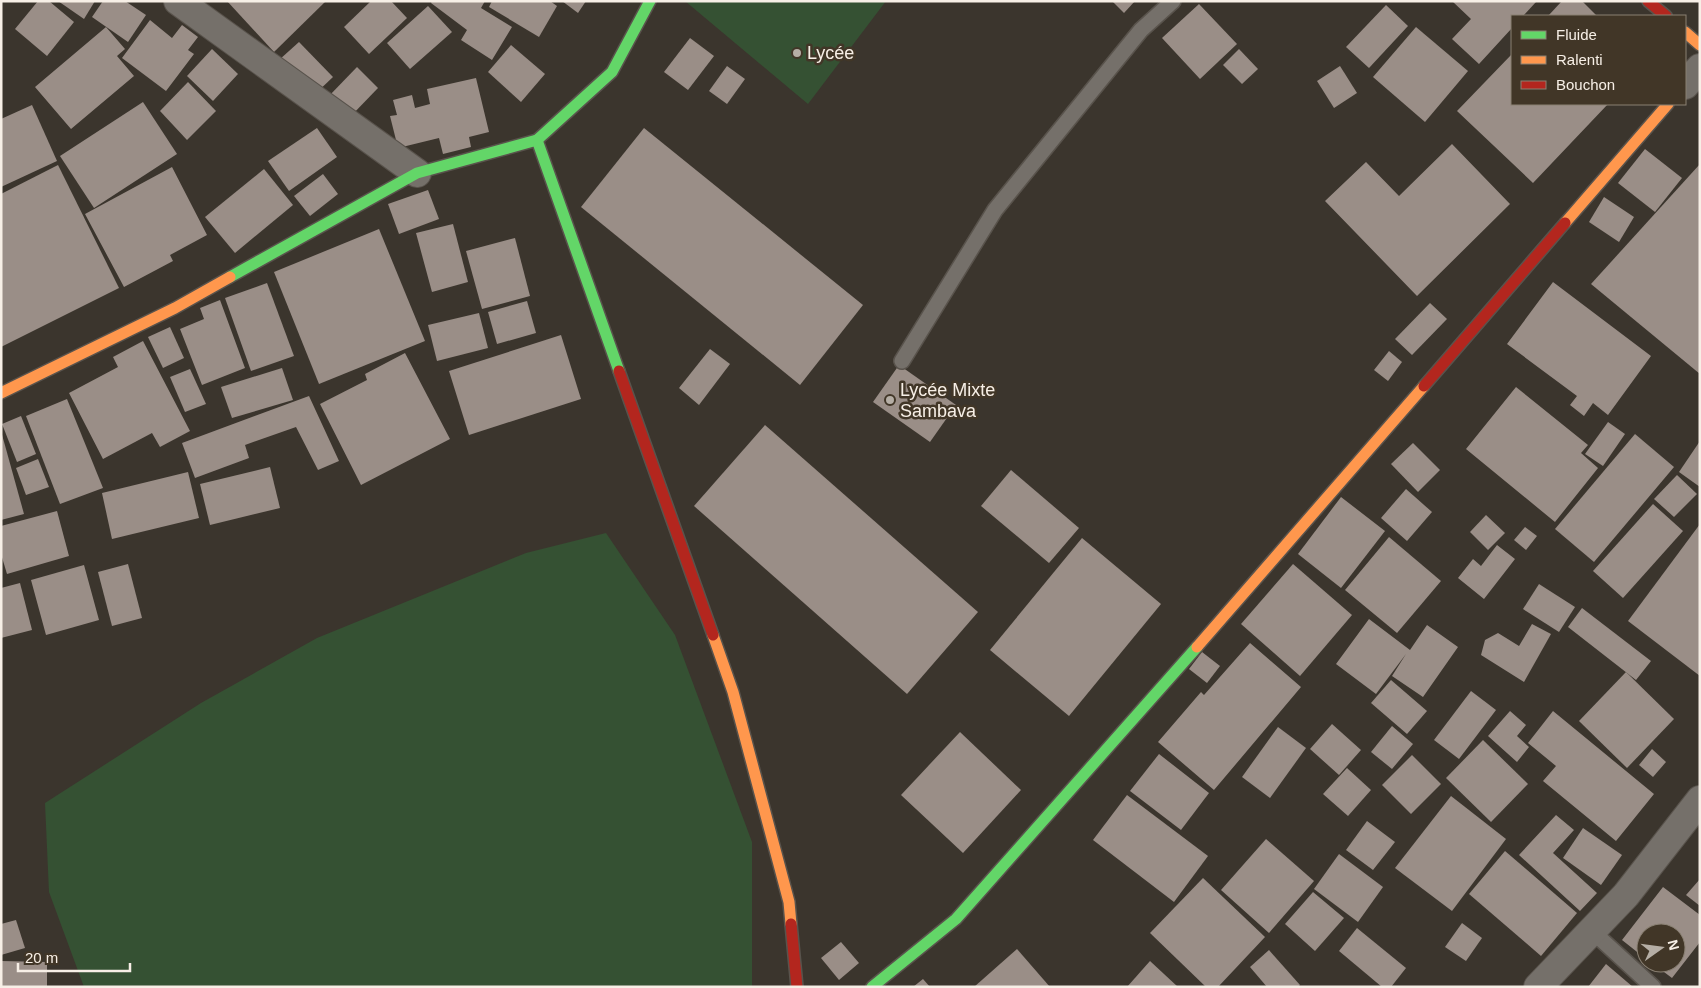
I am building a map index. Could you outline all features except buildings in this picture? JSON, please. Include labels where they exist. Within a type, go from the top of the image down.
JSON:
[{"type":"street","points":[[178,1],[418,173]]},
{"type":"street","points":[[1,393],[175,308],[418,173],[537,140],[612,72],[650,1]]},
{"type":"street","points":[[1648,1],[1665,15]]},
{"type":"street","points":[[1686,33],[1700,45]]},
{"type":"street","points":[[1686,84],[1700,68]]},
{"type":"street","points":[[872,987],[956,918],[1216,626],[1667,105]]},
{"type":"street","points":[[537,140],[733,692],[789,902],[797,987]]},
{"type":"street","points":[[1538,987],[1626,895],[1700,800]]},
{"type":"lane","points":[[902,361],[994,210],[1141,30],[1173,1]]},
{"type":"lane","points":[[1592,931],[1653,987]]},
{"type":"green space","name":"Lycée","points":[[685,1],[886,1],[808,104]]},
{"type":"green space","points":[[606,533],[675,635],[752,842],[752,987],[84,987],[49,892],[45,803],[201,703],[317,638],[526,553]]},
{"type":"traffic: fast","points":[[230,277],[417,173],[537,140],[612,72],[650,1]]},
{"type":"traffic: fast","points":[[537,140],[619,371]]},
{"type":"traffic: fast","points":[[872,987],[956,919],[1197,647]]},
{"type":"traffic: slow","points":[[1686,33],[1700,45]]},
{"type":"traffic: slow","points":[[1565,223],[1667,105]]},
{"type":"traffic: slow","points":[[1,393],[175,308],[230,277]]},
{"type":"traffic: slow","points":[[1197,647],[1424,386]]},
{"type":"traffic: slow","points":[[713,635],[733,692],[789,902],[791,924]]},
{"type":"traffic: jam","points":[[1648,1],[1665,15]]},
{"type":"traffic: jam","points":[[1424,386],[1565,223]]},
{"type":"traffic: jam","points":[[619,371],[713,635]]},
{"type":"traffic: jam","points":[[791,924],[797,987]]},
{"type":"place","name":"Lycée","points":[[797,53]]},
{"type":"place","name":"Lycée Mixte Sambava","points":[[890,400]]}]
